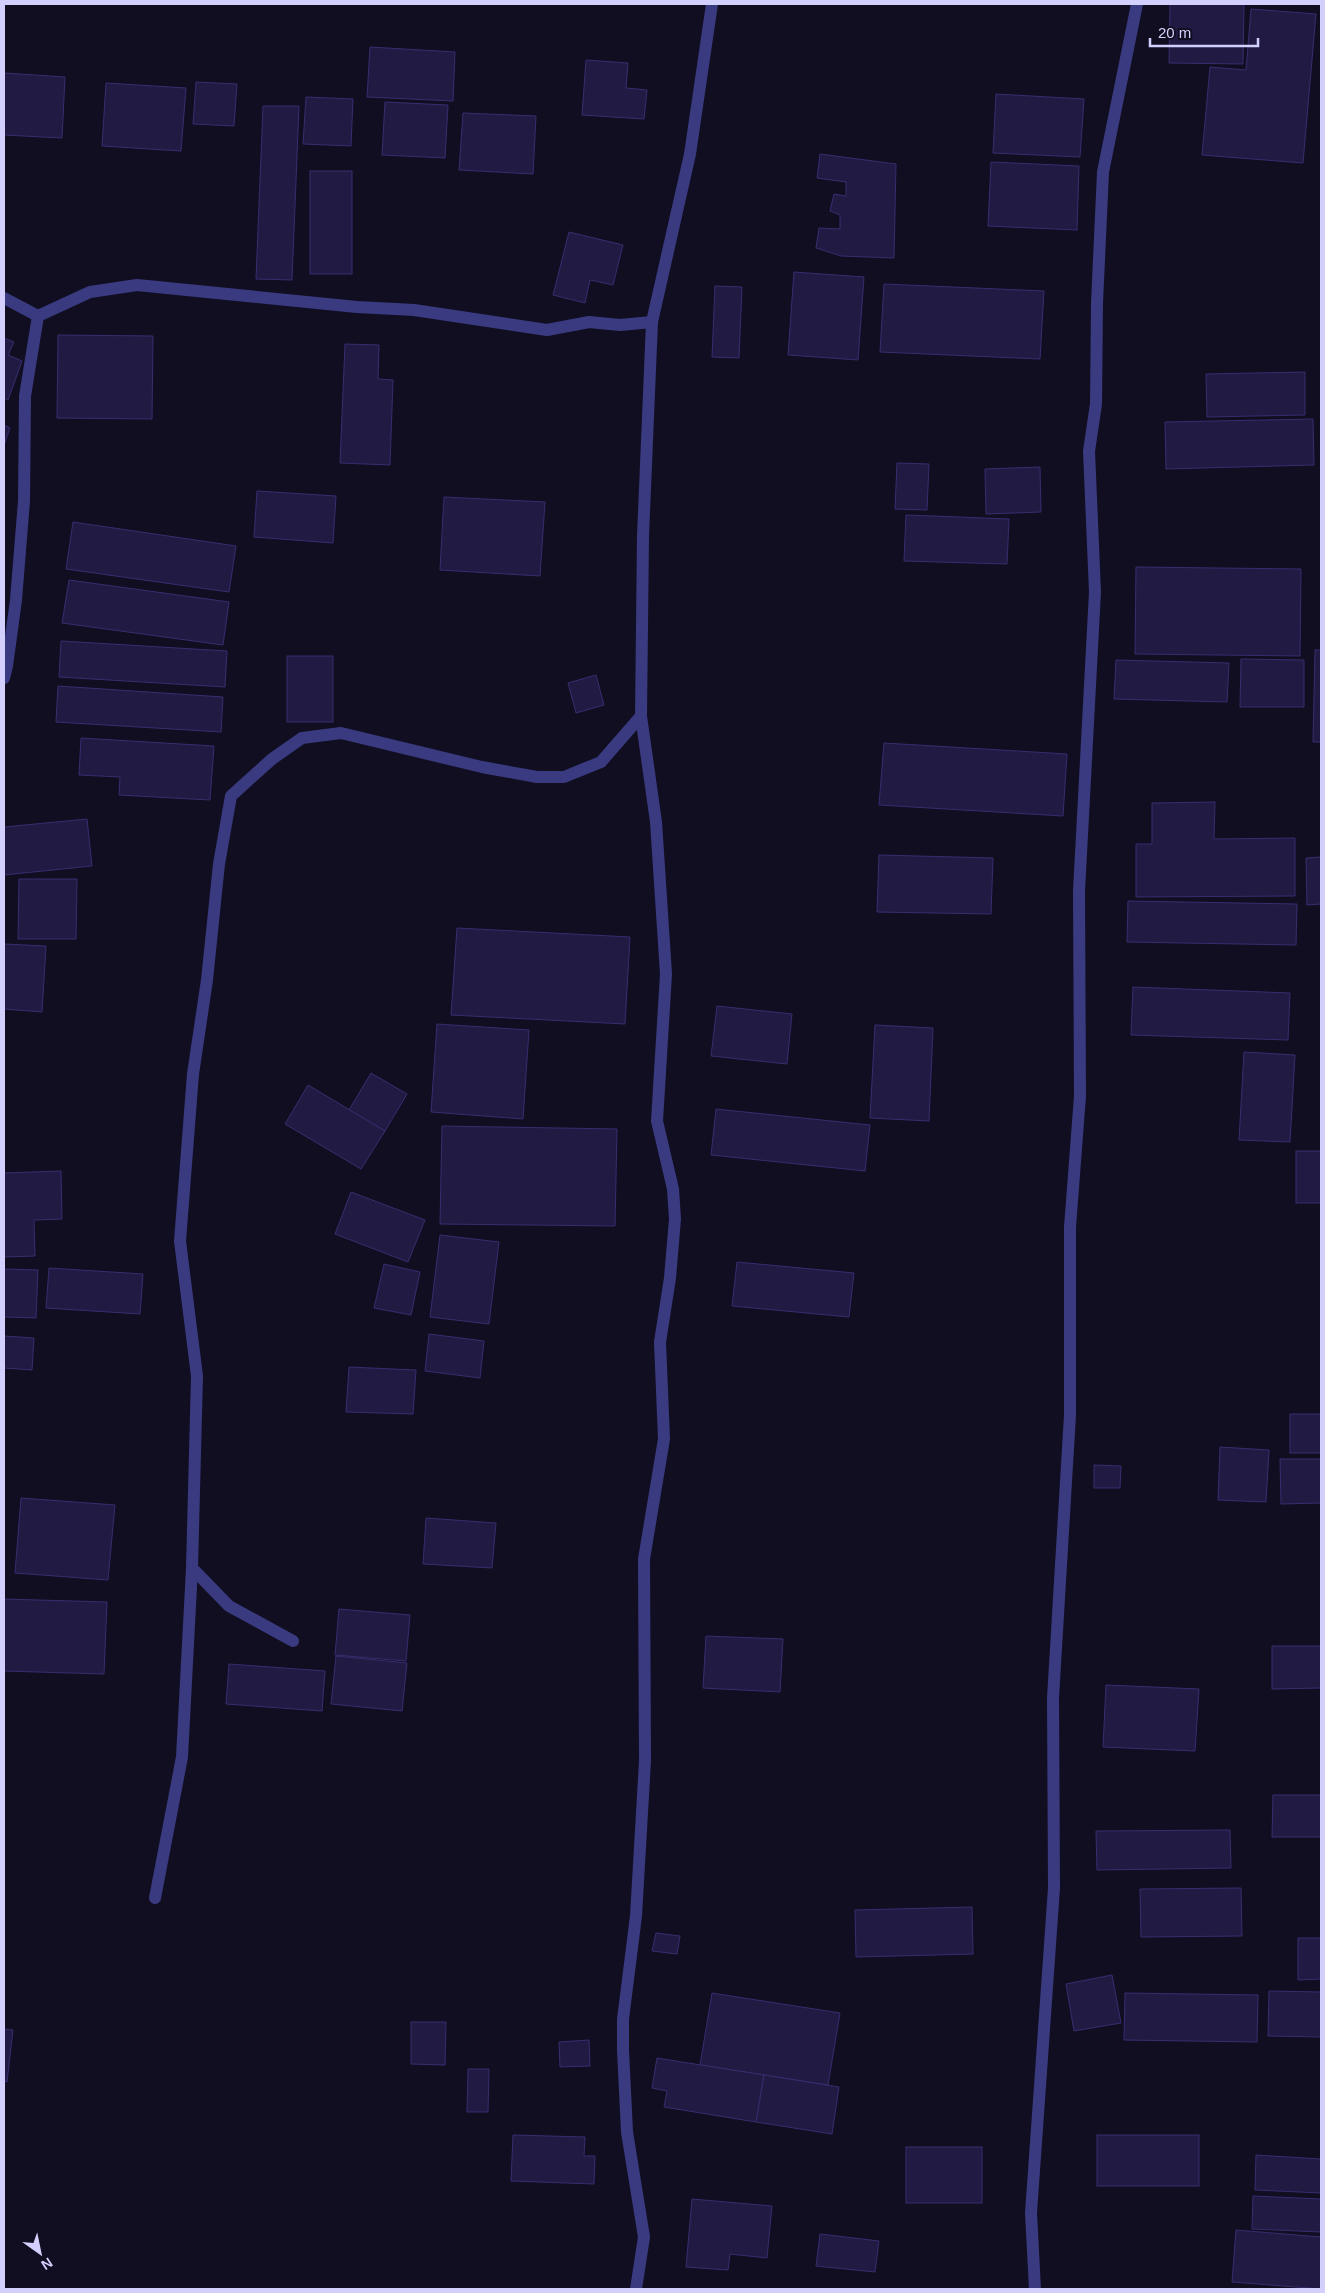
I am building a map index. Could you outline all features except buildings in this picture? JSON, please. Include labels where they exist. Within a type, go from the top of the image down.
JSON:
[{"type":"street","points":[[636,2289],[644,2237],[628,2132],[623,2019],[636,1916],[645,1761],[644,1559],[664,1439],[660,1342],[670,1278],[675,1219],[673,1189],[657,1121],[666,974],[656,822],[641,716],[643,536],[652,322],[690,154],[712,4]]},
{"type":"street","points":[[1034,2289],[1031,2212],[1054,1888],[1053,1698],[1070,1415],[1070,1227],[1080,1096],[1079,891],[1095,592],[1089,451],[1096,404],[1097,303],[1103,172],[1137,4]]},
{"type":"street","points":[[38,316],[90,292],[137,285],[357,307],[414,310],[547,330],[589,322],[620,325],[652,322]]},
{"type":"street","points":[[4,298],[38,316]]},
{"type":"street","points":[[4,678],[8,666],[16,600],[24,501],[26,396],[38,316]]},
{"type":"street","points":[[155,1898],[182,1757],[192,1568],[196,1376],[180,1241],[193,1074],[211,945],[219,864],[231,796],[272,759],[302,738],[340,733],[482,767],[537,777],[564,777],[601,762],[641,716]]},
{"type":"street","points":[[192,1568],[229,1606],[293,1641]]}]
